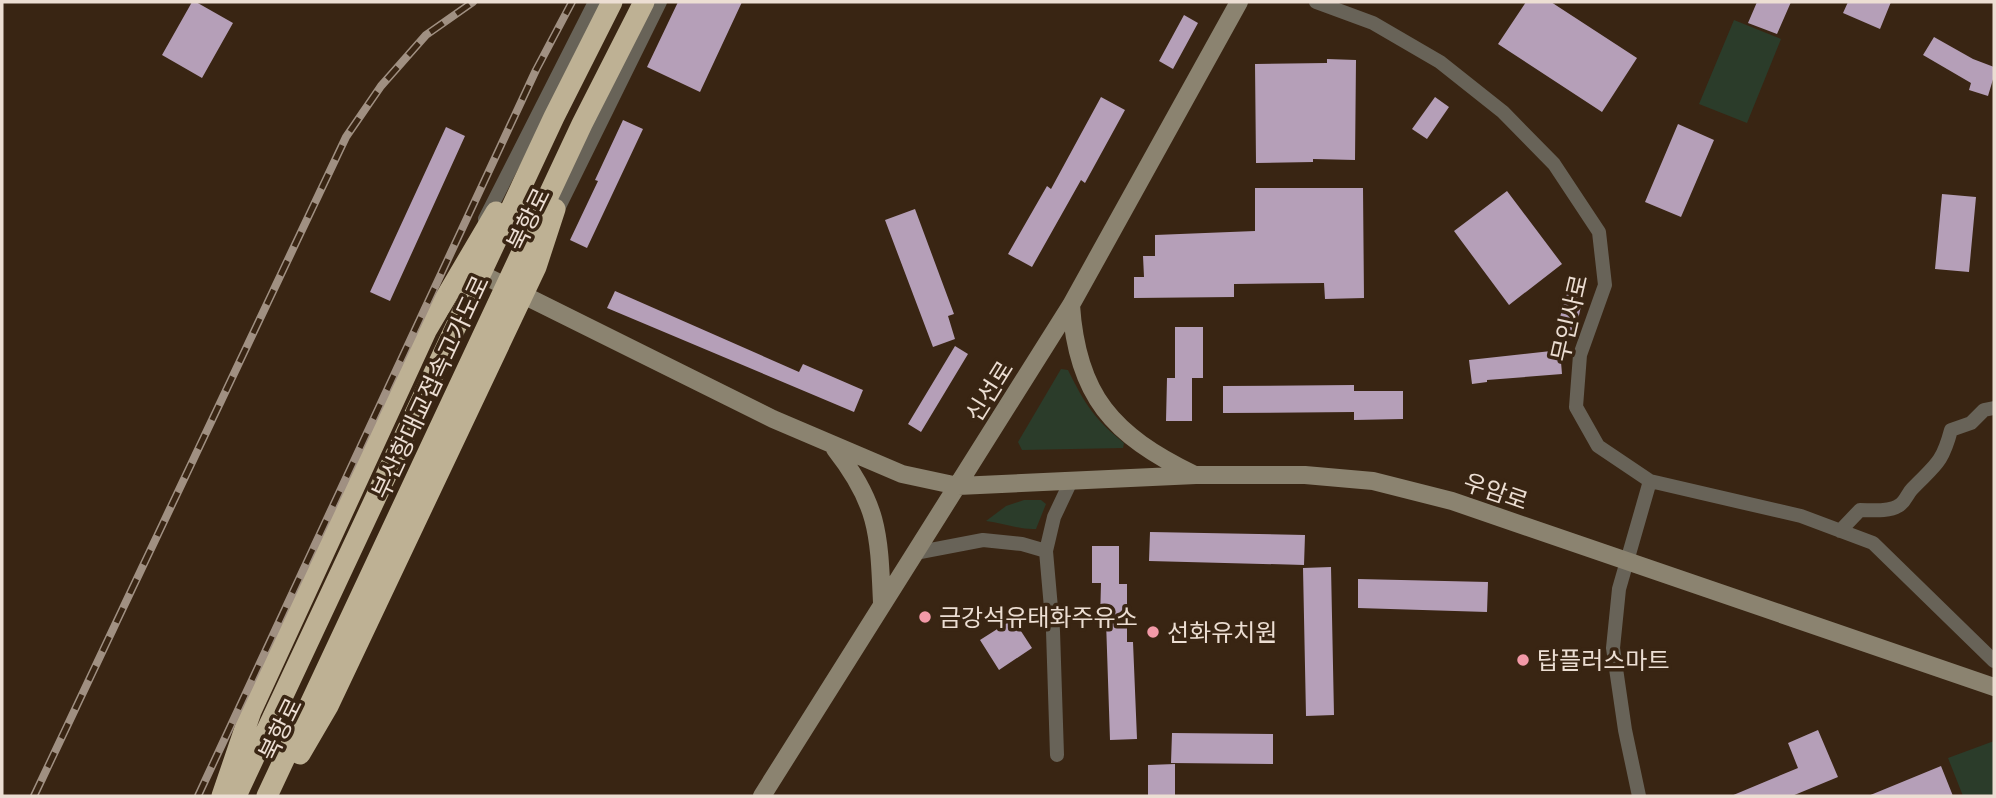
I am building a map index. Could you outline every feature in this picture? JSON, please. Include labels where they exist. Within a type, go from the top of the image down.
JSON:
[{"type":"highway","name":"부산항대교접속고가도로","points":[[236,796],[554,117],[612,2]]},
{"type":"highway","name":"부산항대교접속고가도로","points":[[267,796],[582,124],[644,2]]},
{"type":"highway","points":[[222,796],[251,711],[426,331],[554,117]]},
{"type":"highway","points":[[274,796],[328,706],[536,267],[582,124]]},
{"type":"main road","name":"신선로","points":[[762,796],[1071,305],[1239,2]]},
{"type":"main road","name":"우암로","points":[[463,265],[833,446],[902,474],[958,486],[1196,475],[1305,475],[1373,481],[1452,501],[1994,687]]},
{"type":"main road","points":[[1071,305],[1073,338],[1083,372],[1094,396],[1127,433],[1160,458],[1196,475]]},
{"type":"main road","points":[[833,446],[854,473],[873,512],[879,545],[882,603]]},
{"type":"street","name":"북항로","points":[[222,796],[463,265],[595,2]]},
{"type":"street","name":"북항로","points":[[274,796],[517,291],[660,2]]},
{"type":"street","name":"무인사로","points":[[1316,2],[1373,23],[1440,62],[1503,112],[1554,164],[1599,232],[1605,285],[1580,355],[1576,407],[1598,446],[1650,481],[1801,516],[1873,544],[1994,661]]},
{"type":"street","points":[[1840,531],[1860,510],[1893,508],[1902,504],[1910,491],[1937,466],[1948,444],[1951,430],[1971,423],[1984,410],[1994,408]]},
{"type":"street","points":[[1057,755],[1053,631],[1046,551],[1054,517],[1071,481]]},
{"type":"street","points":[[1639,796],[1625,730],[1613,648],[1619,589],[1650,481]]},
{"type":"street","points":[[915,553],[983,540],[1022,544],[1046,551]]},
{"type":"green space","points":[[1734,20],[1781,39],[1747,123],[1699,104]]},
{"type":"green space","points":[[1061,369],[1068,370],[1091,410],[1124,443],[1123,448],[1022,450],[1018,442]]},
{"type":"green space","points":[[1024,500],[1041,500],[1046,504],[1036,529],[986,521],[1006,506]]},
{"type":"green space","points":[[1994,741],[1994,796],[1963,796],[1948,758]]},
{"type":"building","points":[[192,2],[233,23],[202,78],[162,55]]},
{"type":"building","points":[[678,2],[742,2],[700,92],[647,67]]},
{"type":"building","points":[[1526,2],[1551,2],[1637,58],[1602,112],[1498,44]]},
{"type":"building","points":[[1757,2],[1791,2],[1777,34],[1748,23]]},
{"type":"building","points":[[1848,2],[1891,2],[1880,29],[1843,13]]},
{"type":"building","points":[[1184,15],[1198,23],[1173,69],[1159,61]]},
{"type":"building","points":[[1934,37],[1973,59],[1994,67],[1988,96],[1969,90],[1971,83],[1923,55]]},
{"type":"building","points":[[1327,59],[1356,60],[1355,160],[1313,159],[1313,162],[1256,163],[1255,64],[1327,63]]},
{"type":"building","points":[[1101,97],[1125,110],[1085,183],[1081,180],[1032,267],[1008,254],[1047,186],[1051,189]]},
{"type":"building","points":[[1435,97],[1449,107],[1427,139],[1412,129]]},
{"type":"building","points":[[623,120],[643,129],[587,248],[570,240]]},
{"type":"building","points":[[1678,124],[1714,140],[1681,217],[1645,202]]},
{"type":"building","points":[[446,127],[465,136],[390,301],[370,292]]},
{"type":"building","points":[[1255,188],[1363,188],[1364,298],[1325,299],[1324,283],[1234,284],[1234,297],[1134,298],[1134,277],[1144,277],[1143,256],[1155,256],[1155,235],[1255,231]]},
{"type":"building","points":[[1507,191],[1562,264],[1509,305],[1454,231]]},
{"type":"building","points":[[1942,194],[1976,197],[1969,272],[1935,269]]},
{"type":"building","points":[[915,209],[954,314],[948,316],[955,339],[933,347],[885,220]]},
{"type":"building","points":[[1570,283],[1585,288],[1574,338],[1555,334]]},
{"type":"building","points":[[615,291],[799,372],[803,364],[863,390],[854,412],[607,308]]},
{"type":"building","points":[[1175,327],[1203,327],[1203,378],[1192,378],[1192,421],[1166,421],[1167,378],[1175,378]]},
{"type":"building","points":[[955,346],[968,354],[921,432],[908,424]]},
{"type":"building","points":[[1560,350],[1562,374],[1487,380],[1472,384],[1469,360]]},
{"type":"building","points":[[1354,385],[1354,391],[1403,391],[1403,419],[1354,420],[1354,412],[1223,413],[1223,386]]},
{"type":"building","points":[[1150,532],[1305,535],[1304,565],[1149,561]]},
{"type":"building","points":[[1092,546],[1119,546],[1119,584],[1127,584],[1127,642],[1133,642],[1137,739],[1110,740],[1106,621],[1100,621],[1101,583],[1092,583]]},
{"type":"building","points":[[1331,567],[1334,715],[1306,716],[1303,568]]},
{"type":"building","points":[[1358,579],[1488,582],[1487,612],[1358,608]]},
{"type":"building","points":[[1013,619],[1032,648],[999,670],[980,640]]},
{"type":"building","points":[[1818,730],[1838,777],[1792,796],[1731,796],[1798,768],[1788,743]]},
{"type":"building","points":[[1172,733],[1273,734],[1273,764],[1171,763]]},
{"type":"building","points":[[1175,764],[1175,796],[1148,796],[1148,765]]},
{"type":"building","points":[[1941,766],[1953,796],[1868,796]]},
{"type":"railway","points":[[34,796],[346,137],[381,86],[426,35],[473,2]]},
{"type":"railway","points":[[198,796],[536,70],[572,2]]},
{"type":"place","name":"금강석유태화주유소","points":[[925,617]]},
{"type":"place","name":"선화유치원","points":[[1153,632]]},
{"type":"place","name":"탑플러스마트","points":[[1523,660]]}]
